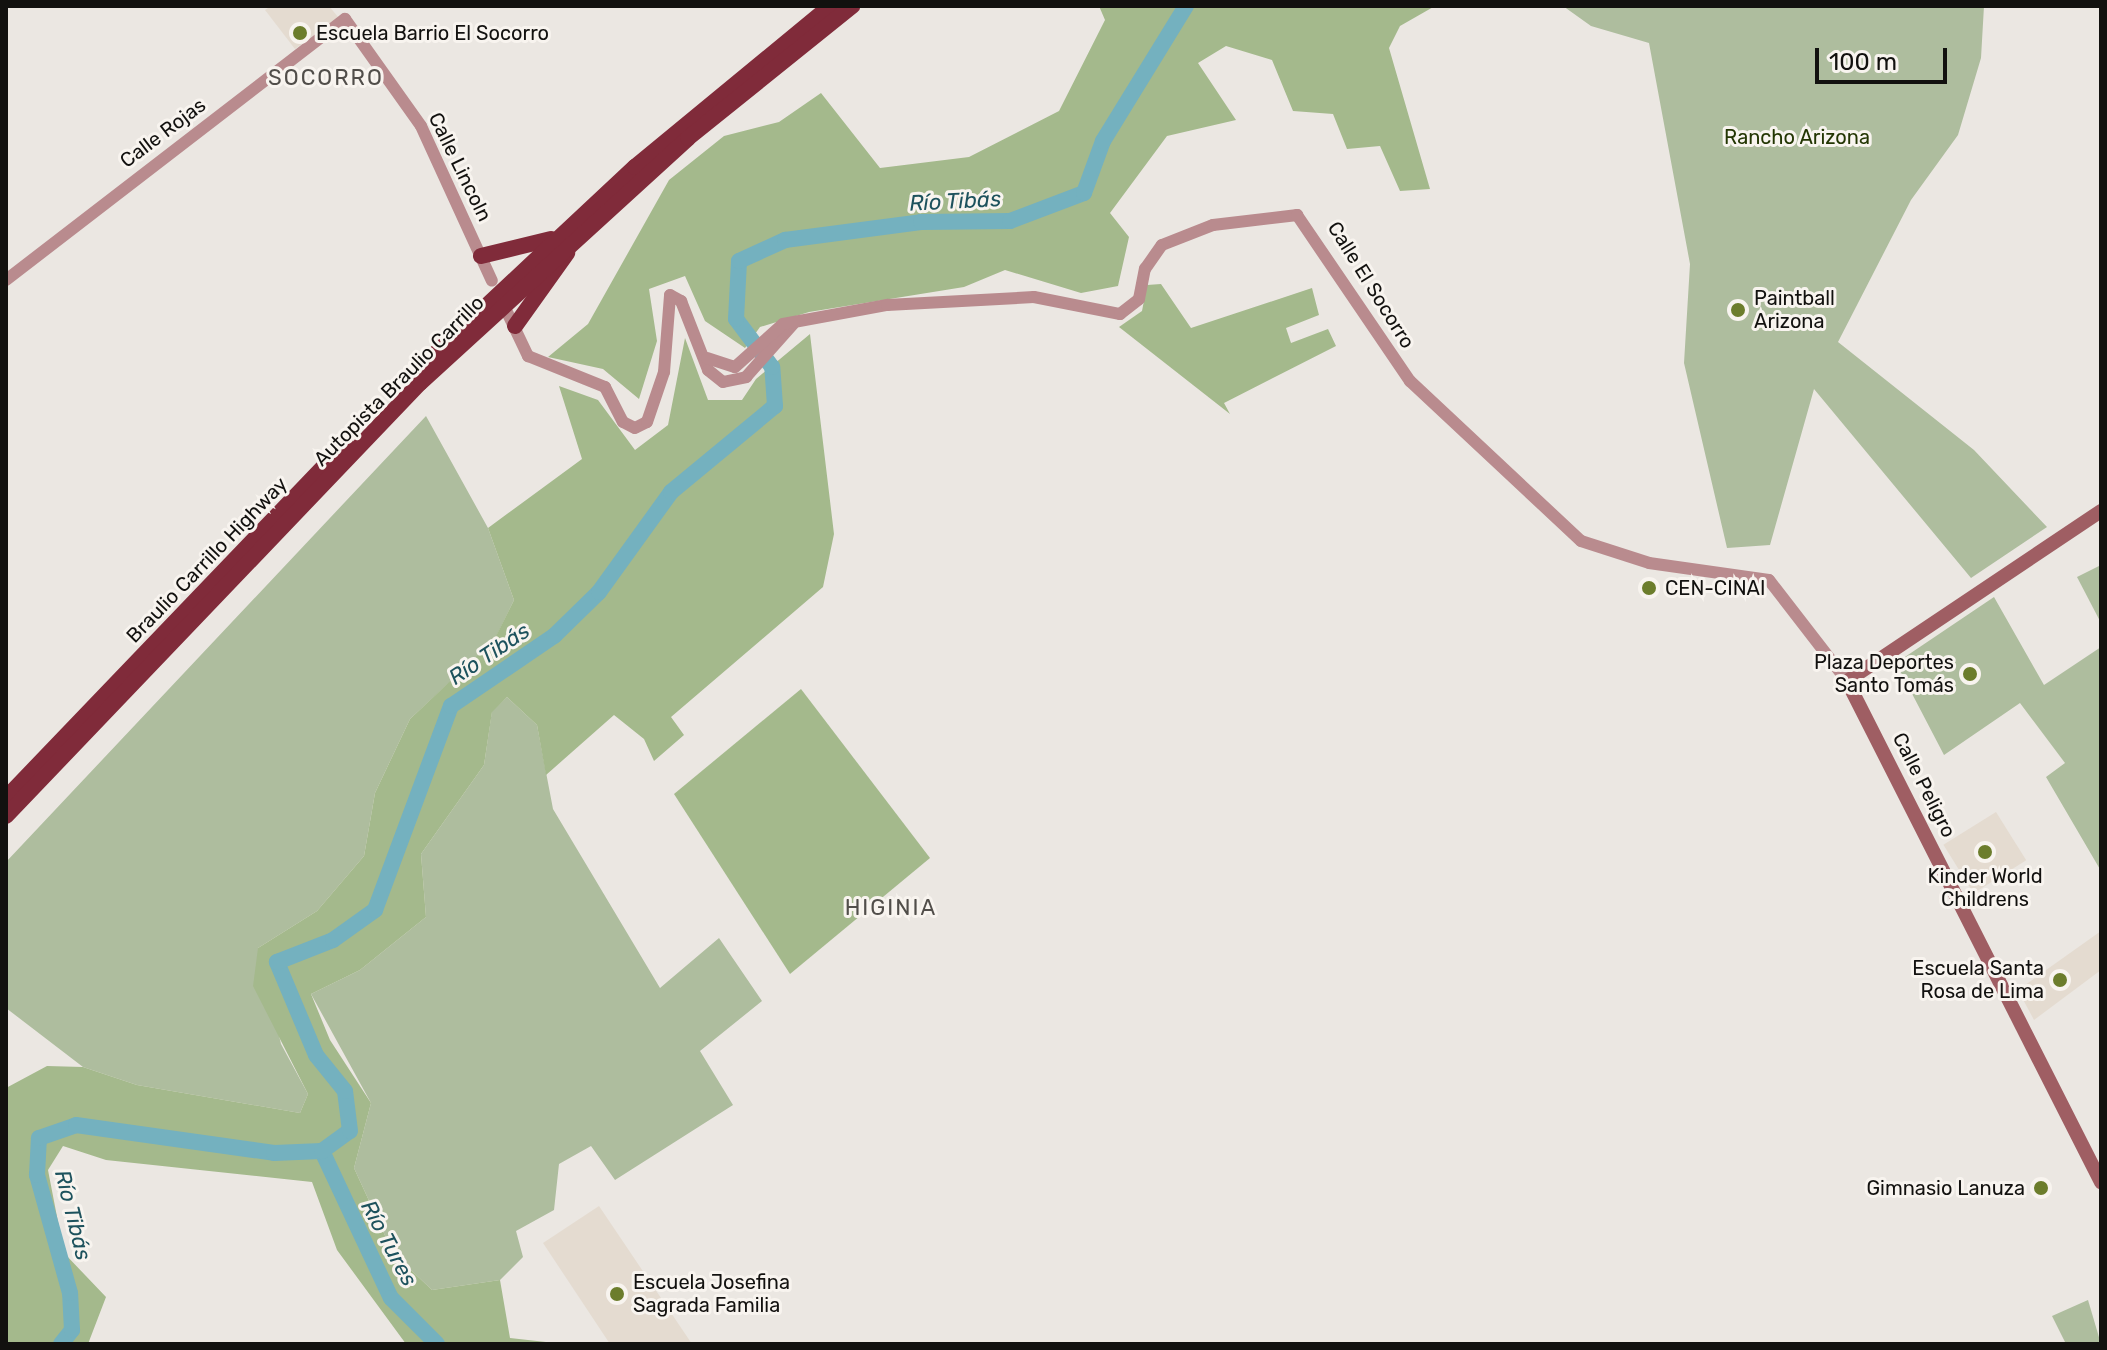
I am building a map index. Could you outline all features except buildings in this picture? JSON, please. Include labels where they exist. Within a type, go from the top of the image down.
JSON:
[{"type":"highway","name":"Autopista Braulio Carrillo","points":[[6,816],[420,383],[565,240],[716,96],[830,6]]},
{"type":"highway","name":"Autopista Braulio Carrillo","points":[[6,798],[413,375],[565,240],[852,6]]},
{"type":"highway","points":[[481,256],[565,240]]},
{"type":"highway","points":[[511,319],[565,240]]},
{"type":"main road","points":[[1847,681],[2101,511]]},
{"type":"main road","name":"Calle Peligro","points":[[1847,681],[2101,1182]]},
{"type":"street","name":"Calle Lincoln","points":[[345,19],[421,126],[481,256]]},
{"type":"street","name":"Calle Rojas","points":[[6,280],[345,19]]},
{"type":"street","name":"Calle El Socorro","points":[[750,365],[769,334],[793,324],[887,305],[1034,297],[1120,314],[1139,299],[1145,269],[1162,245],[1213,225],[1297,215],[1410,381],[1581,541],[1649,563],[1769,580],[1847,681]]},
{"type":"street","points":[[481,256],[492,281]]},
{"type":"street","points":[[511,319],[528,356],[605,387],[623,422],[635,428],[647,422],[664,372],[670,295],[681,301],[707,358],[730,367],[750,365],[773,349],[793,324]]},
{"type":"shaded area","name":"Escuela Barrio El Socorro","points":[[271,6],[329,6],[338,17],[295,49],[265,10]]},
{"type":"shaded area","name":"Kinder World Childrens","points":[[1996,812],[2026,860],[1974,893],[1943,845]]},
{"type":"shaded area","name":"Escuela Santa Rosa de Lima","points":[[2101,931],[2101,970],[2034,1020],[2018,990]]},
{"type":"shaded area","name":"Escuela Josefina Sagrada Familia","points":[[599,1206],[692,1344],[610,1344],[543,1243]]},
{"type":"green space","points":[[1099,6],[1435,6],[1400,26],[1389,48],[1430,189],[1400,191],[1380,146],[1347,149],[1333,114],[1293,111],[1272,60],[1226,46],[1198,63],[1236,120],[1167,136],[1110,213],[1129,237],[1118,286],[1081,293],[1005,270],[964,287],[809,312],[760,327],[745,348],[705,321],[685,276],[649,289],[657,341],[639,399],[603,369],[548,357],[588,324],[669,180],[724,136],[779,122],[821,93],[880,168],[969,157],[1059,111],[1105,20]]},
{"type":"green space","name":"Rancho Arizona","points":[[1563,6],[1984,6],[1981,58],[1958,135],[1911,200],[1838,342],[1974,450],[2047,527],[1971,578],[1814,389],[1770,545],[1727,548],[1684,363],[1690,264],[1649,43],[1591,26]]},
{"type":"green space","points":[[1161,284],[1191,328],[1312,288],[1319,315],[1286,328],[1291,343],[1328,329],[1336,346],[1224,403],[1230,414],[1119,327],[1142,311],[1147,285]]},
{"type":"green space","points":[[810,334],[834,534],[823,587],[671,717],[684,735],[654,761],[644,739],[614,715],[546,775],[537,725],[507,697],[492,712],[484,765],[421,854],[426,917],[360,970],[311,994],[330,1040],[371,1103],[354,1168],[393,1253],[432,1290],[500,1280],[510,1338],[564,1344],[406,1344],[337,1250],[312,1182],[106,1160],[63,1146],[48,1170],[64,1253],[106,1297],[88,1344],[6,1344],[6,1088],[47,1066],[83,1067],[137,1085],[300,1113],[308,1094],[253,986],[258,948],[317,911],[364,856],[375,793],[410,719],[494,640],[514,600],[488,528],[582,459],[559,386],[598,400],[635,450],[668,425],[685,338],[708,400],[742,400],[756,379]]},
{"type":"green space","points":[[426,416],[488,528],[514,600],[494,641],[410,719],[375,793],[364,856],[317,911],[258,948],[281,1044],[308,1094],[300,1113],[137,1085],[83,1067],[6,1008],[6,862]]},
{"type":"green space","points":[[2101,565],[2101,623],[2077,577]]},
{"type":"green space","points":[[1994,597],[2044,685],[2101,647],[2101,871],[2046,777],[2065,763],[2020,703],[1944,755],[1896,663]]},
{"type":"green space","points":[[801,689],[930,858],[790,974],[674,794]]},
{"type":"green space","points":[[507,697],[537,725],[553,809],[660,988],[719,938],[762,1001],[700,1051],[733,1105],[615,1180],[591,1146],[559,1164],[554,1210],[516,1231],[523,1257],[500,1280],[432,1290],[393,1253],[354,1168],[371,1103],[311,994],[360,970],[426,917],[421,854],[484,765],[492,711]]},
{"type":"green space","points":[[2088,1300],[2101,1344],[2066,1344],[2052,1316]]},
{"type":"waterway","name":"Río Tibás","points":[[61,1344],[72,1330],[70,1293],[37,1175],[39,1138],[76,1125],[274,1153],[322,1151],[350,1131],[345,1091],[316,1055],[277,962],[333,940],[375,910],[451,706],[554,636],[599,592],[671,492],[775,406],[772,367],[736,319],[739,261],[785,240],[921,222],[1010,221],[1084,193],[1103,141],[1186,6]]},
{"type":"waterway","name":"Río Tures","points":[[322,1151],[391,1298],[437,1344]]},
{"type":"place","name":"Escuela Barrio El Socorro","points":[[300,33]]},
{"type":"place","name":"Paintball Arizona","points":[[1738,310]]},
{"type":"place","name":"CEN-CINAI","points":[[1649,588]]},
{"type":"place","name":"Plaza Deportes Santo Tomás","points":[[1970,674]]},
{"type":"place","name":"Kinder World Childrens","points":[[1985,852]]},
{"type":"place","name":"Escuela Santa Rosa de Lima","points":[[2060,980]]},
{"type":"place","name":"Gimnasio Lanuza","points":[[2041,1188]]},
{"type":"place","name":"Escuela Josefina Sagrada Familia","points":[[617,1294]]},
{"type":"district","name":"SOCORRO","points":[[326,78]]},
{"type":"district","name":"HIGINIA","points":[[891,908]]}]
